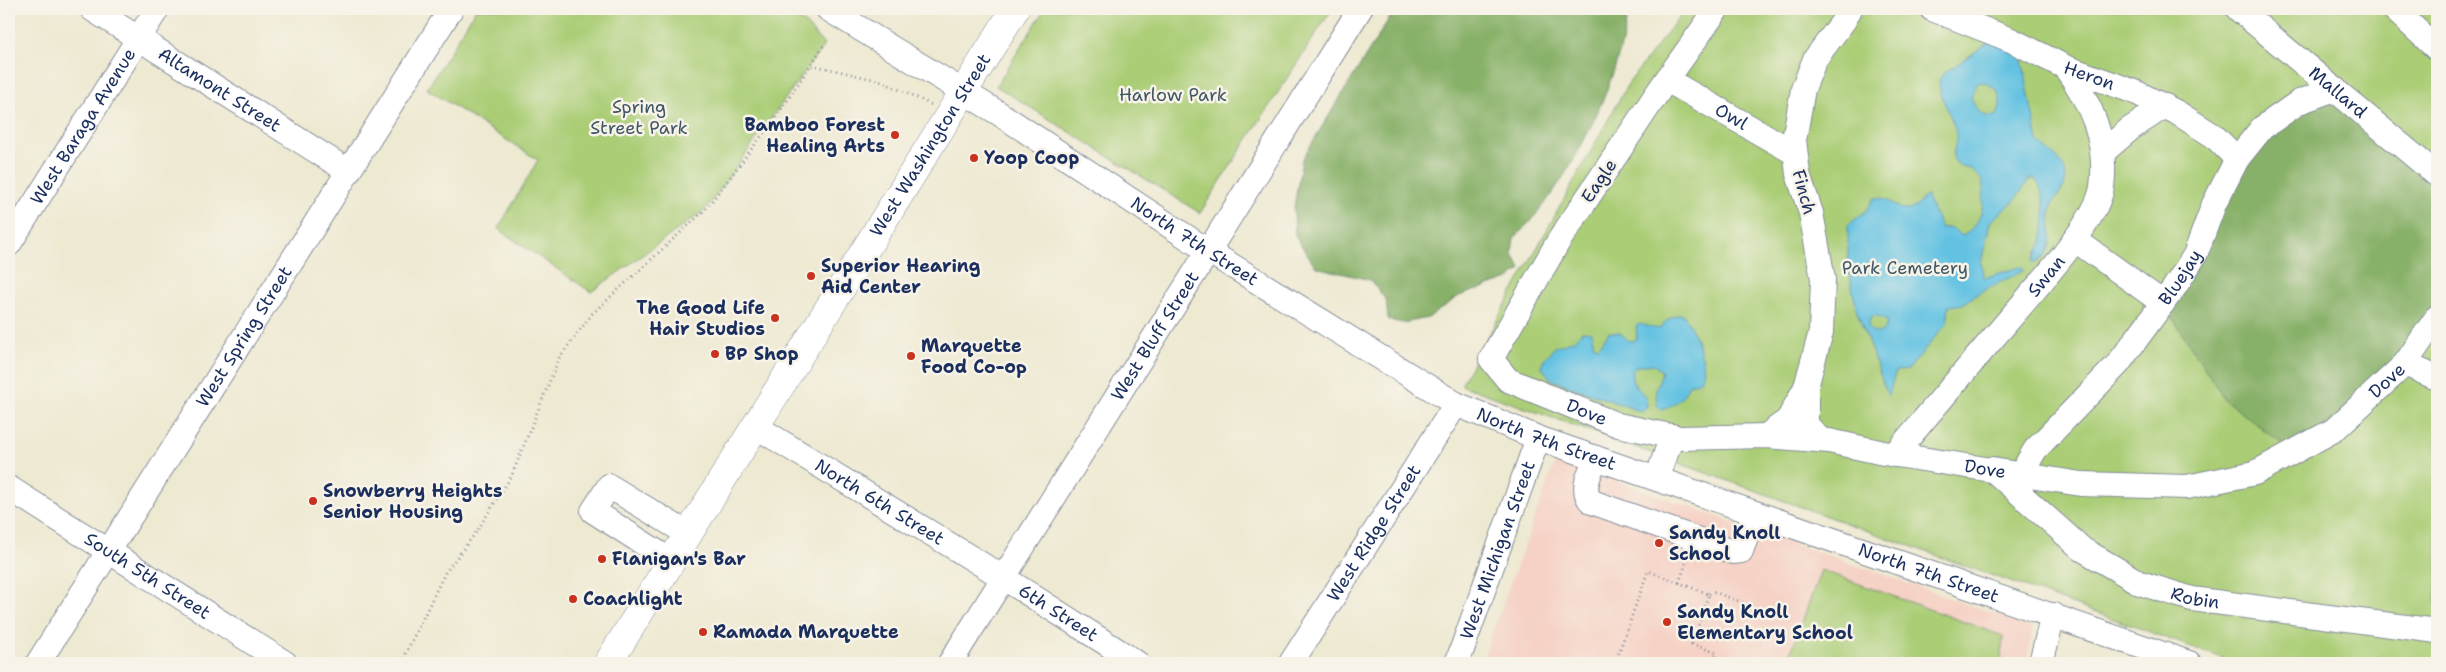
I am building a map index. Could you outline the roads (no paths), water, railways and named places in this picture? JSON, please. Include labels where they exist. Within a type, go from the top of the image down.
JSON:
[{"type":"main road","name":"West Washington Street","points":[[608,663],[1015,9]]},
{"type":"street","name":"Altamont Street","points":[[92,9],[348,171]]},
{"type":"street","name":"West Baraga Avenue","points":[[9,244],[157,9]]},
{"type":"street","name":"West Spring Street","points":[[38,663],[451,9]]},
{"type":"street","name":"North 7th Street","points":[[828,9],[964,92],[1208,251],[1456,404],[1538,438],[2188,663]]},
{"type":"street","name":"West Bluff Street","points":[[950,663],[1360,9]]},
{"type":"street","name":"Eagle","points":[[1491,359],[1558,242],[1717,9]]},
{"type":"street","name":"Finch","points":[[1766,436],[1788,420],[1806,387],[1821,332],[1823,279],[1811,213],[1798,174],[1794,140],[1803,89],[1815,59],[1845,19],[1850,9]]},
{"type":"street","name":"Heron","points":[[1932,9],[2011,40],[2065,68],[2135,92],[2165,106],[2214,136],[2237,159]]},
{"type":"street","name":"Mallard","points":[[2238,9],[2437,175]]},
{"type":"street","points":[[2394,9],[2437,49]]},
{"type":"street","name":"Swan","points":[[1894,455],[2089,219],[2102,188],[2103,152],[2096,121],[2080,89],[2065,68]]},
{"type":"street","name":"Owl","points":[[1667,80],[1796,153]]},
{"type":"street","name":"Bluejay","points":[[2021,474],[2035,450],[2118,364],[2163,303],[2195,255],[2214,204],[2237,159],[2262,128],[2299,102],[2335,90]]},
{"type":"street","points":[[2103,152],[2130,129],[2165,106]]},
{"type":"street","points":[[2074,239],[2163,303]]},
{"type":"street","name":"Dove","points":[[1491,359],[1508,380],[1618,425],[1672,436],[1766,436],[1820,440],[1894,455],[2081,484],[2187,488],[2255,473],[2334,430],[2405,364],[2437,317]]},
{"type":"street","points":[[2405,364],[2437,378]]},
{"type":"street","name":"Finch","points":[[1806,387],[1806,424],[1820,440]]},
{"type":"street","name":"West Ridge Street","points":[[1291,663],[1456,404]]},
{"type":"street","name":"North 6th Street","points":[[755,426],[1004,578]]},
{"type":"street","points":[[1657,479],[1672,436]]},
{"type":"street","name":"West Michigan Street","points":[[1457,663],[1538,438]]},
{"type":"street","points":[[1596,458],[1586,485],[1588,499],[1592,502],[1733,552],[1741,551],[1755,512]]},
{"type":"street","name":"Robin","points":[[1992,469],[2082,549],[2140,583],[2192,599],[2437,631]]},
{"type":"street","points":[[671,561],[593,511],[609,486],[688,534]]},
{"type":"street","name":"South 5th Street","points":[[9,488],[285,663]]},
{"type":"street","name":"6th Street","points":[[1004,578],[1138,663]]},
{"type":"street","points":[[2041,663],[2053,615]]},
{"type":"water","points":[[1991,41],[2021,55],[2038,141],[2058,158],[2066,178],[2063,188],[2052,205],[2050,246],[2043,258],[2036,263],[2033,262],[2042,240],[2045,215],[2039,184],[2035,179],[2029,179],[2016,199],[1990,222],[1981,263],[1984,278],[2019,267],[2023,268],[2023,271],[1980,292],[1963,304],[1949,306],[1947,323],[1908,370],[1896,371],[1888,396],[1857,312],[1848,266],[1848,225],[1866,211],[1874,198],[1886,200],[1900,208],[1910,210],[1926,195],[1941,228],[1952,228],[1962,236],[1975,226],[1983,204],[1982,180],[1971,169],[1959,166],[1953,158],[1956,134],[1941,94],[1939,80],[1943,74]],"holes":[[[1985,82],[1994,88],[1999,96],[2000,104],[1997,115],[1984,115],[1975,106],[1971,97],[1977,83]],[[1875,315],[1886,320],[1887,324],[1882,332],[1874,332],[1868,326],[1870,319]]]},
{"type":"water","points":[[1679,314],[1684,315],[1699,347],[1704,366],[1703,374],[1700,380],[1688,386],[1684,395],[1678,401],[1662,410],[1657,405],[1656,389],[1662,372],[1653,364],[1637,366],[1632,371],[1632,380],[1646,397],[1647,407],[1642,412],[1552,380],[1542,368],[1545,358],[1555,347],[1574,340],[1582,331],[1591,332],[1594,345],[1599,347],[1609,332],[1620,333],[1629,341],[1633,341],[1637,338],[1636,326],[1640,324],[1658,329],[1669,319]]},
{"type":"place","name":"Bamboo Forest Healing Arts","points":[[895,135]]},
{"type":"place","name":"Yoop Coop","points":[[974,158]]},
{"type":"place","name":"Superior Hearing Aid Center","points":[[811,276]]},
{"type":"place","name":"The Good Life Hair Studios","points":[[775,318]]},
{"type":"place","name":"BP Shop","points":[[715,354]]},
{"type":"place","name":"Marquette Food Co-op","points":[[911,356]]},
{"type":"place","name":"Snowberry Heights Senior Housing","points":[[313,501]]},
{"type":"place","name":"Sandy Knoll School","points":[[1659,543]]},
{"type":"place","name":"Flanigan's Bar","points":[[602,559]]},
{"type":"place","name":"Coachlight","points":[[573,599]]},
{"type":"place","name":"Sandy Knoll Elementary School","points":[[1667,622]]},
{"type":"place","name":"Ramada Marquette","points":[[703,632]]},
{"type":"park label","name":"Harlow Park","points":[[1173,95]]},
{"type":"park label","name":"Spring Street Park","points":[[639,117]]},
{"type":"park label","name":"Park Cemetery","points":[[1905,268]]}]
